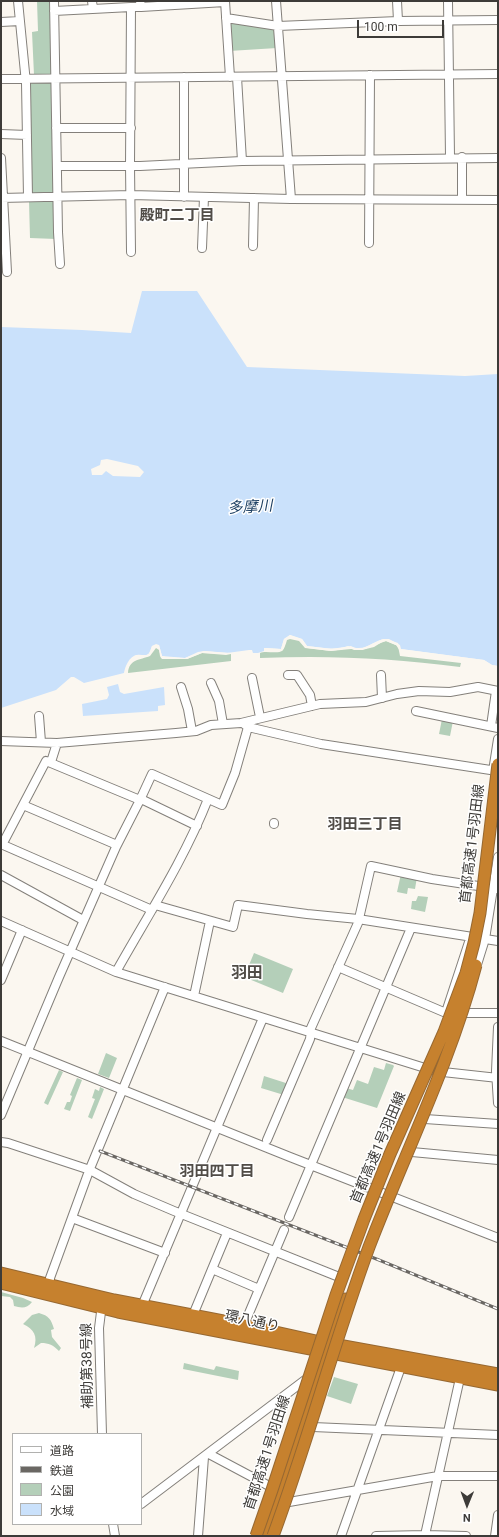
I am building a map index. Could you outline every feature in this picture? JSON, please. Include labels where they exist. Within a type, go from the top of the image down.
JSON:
[{"type":"highway","name":"首都高速1号羽田線","points":[[256,1536],[336,1295],[390,1154],[422,1085],[454,1008],[474,943],[484,883],[496,768]]},
{"type":"highway","name":"首都高速1号羽田線","points":[[273,1536],[350,1300],[377,1226],[434,1089],[462,1010],[481,945],[487,914],[498,824]]},
{"type":"highway","points":[[268,1536],[279,1496],[343,1297],[422,1085]]},
{"type":"highway","points":[[343,1297],[399,1159],[434,1089]]},
{"type":"highway","name":"環八通り","points":[[1,1273],[49,1284],[102,1302],[326,1348],[498,1374]]},
{"type":"highway","name":"環八通り","points":[[1,1283],[54,1296],[142,1306],[244,1325],[401,1367],[498,1385]]},
{"type":"highway","points":[[260,1536],[279,1496]]},
{"type":"street","points":[[18,1],[25,79],[28,197]]},
{"type":"street","points":[[54,1],[60,264]]},
{"type":"street","points":[[276,1],[291,199]]},
{"type":"street","points":[[397,1],[398,21]]},
{"type":"street","points":[[448,1],[450,157]]},
{"type":"street","points":[[54,11],[93,5],[117,4],[131,7],[140,4],[225,2],[242,161]]},
{"type":"street","points":[[131,7],[131,252]]},
{"type":"street","points":[[226,18],[278,26],[398,21],[498,20]]},
{"type":"street","points":[[1,22],[20,22]]},
{"type":"street","points":[[1,79],[498,74]]},
{"type":"street","points":[[369,243],[370,75]]},
{"type":"street","points":[[184,77],[184,197]]},
{"type":"street","points":[[56,128],[131,128]]},
{"type":"street","points":[[1,134],[26,135]]},
{"type":"street","points":[[462,157],[462,200]]},
{"type":"street","points":[[1,158],[7,272]]},
{"type":"street","points":[[57,166],[130,166],[242,161],[369,158],[498,158]]},
{"type":"street","points":[[2,198],[131,195],[291,199],[498,200]]},
{"type":"street","points":[[202,248],[204,197]]},
{"type":"street","points":[[253,246],[254,198]]},
{"type":"street","points":[[288,675],[297,675],[310,695],[312,706]]},
{"type":"street","points":[[381,675],[382,698]]},
{"type":"street","points":[[252,678],[260,717]]},
{"type":"street","points":[[211,683],[219,701],[223,724]]},
{"type":"street","points":[[181,687],[188,709],[192,731]]},
{"type":"street","points":[[245,725],[260,717],[312,706],[338,702],[366,702],[398,694],[419,691],[450,692],[478,687],[497,691],[495,727],[416,711]]},
{"type":"street","points":[[39,716],[41,742]]},
{"type":"street","points":[[1,741],[58,742],[192,731],[211,725],[245,725],[321,744],[496,768]]},
{"type":"street","points":[[1,1114],[98,886],[117,845],[141,800],[152,774],[222,805],[235,773],[245,725]]},
{"type":"street","points":[[256,1536],[279,1496],[313,1427],[339,1277],[390,1142],[425,1068],[446,1013],[471,937],[496,768],[498,739]]},
{"type":"street","points":[[52,762],[58,742]]},
{"type":"street","points":[[197,826],[141,800],[52,762],[46,761],[2,844],[98,886],[154,907],[232,927],[238,905],[358,919],[498,941]]},
{"type":"street","points":[[116,972],[182,856],[208,799]]},
{"type":"street","points":[[23,805],[117,845]]},
{"type":"street","points":[[372,1248],[425,1119],[463,1013],[485,939],[496,889],[498,857]]},
{"type":"street","points":[[267,1140],[310,1039],[310,1032],[358,919],[371,866],[432,879],[479,885],[496,889]]},
{"type":"street","points":[[1,875],[84,920]]},
{"type":"street","points":[[1,921],[116,972],[165,988],[425,1068],[443,1072],[497,1078]]},
{"type":"street","points":[[194,996],[210,922]]},
{"type":"street","points":[[289,1217],[411,928]]},
{"type":"street","points":[[1,980],[22,930]]},
{"type":"street","points":[[338,967],[386,989],[446,1013],[498,1013]]},
{"type":"street","points":[[54,1296],[50,1292],[49,1284],[72,1218],[122,1089],[165,988]]},
{"type":"street","points":[[142,1306],[263,1018]]},
{"type":"street","points":[[498,1027],[498,1103]]},
{"type":"street","points":[[1,1040],[217,1128],[498,1238]]},
{"type":"street","points":[[425,1119],[498,1124]]},
{"type":"street","points":[[1,1142],[90,1170],[134,1194],[227,1233],[339,1277]]},
{"type":"street","points":[[412,1152],[498,1160]]},
{"type":"street","points":[[72,1218],[164,1253]]},
{"type":"street","points":[[244,1325],[284,1230]]},
{"type":"street","points":[[193,1315],[227,1233]]},
{"type":"street","points":[[142,1503],[305,1380],[326,1348],[366,1262]]},
{"type":"street","points":[[212,1269],[259,1289]]},
{"type":"street","name":"補助第38号線","points":[[102,1302],[99,1328],[102,1433]]},
{"type":"street","points":[[341,1536],[401,1367]]},
{"type":"street","points":[[425,1535],[460,1378]]},
{"type":"street","points":[[277,1536],[279,1496],[305,1380]]},
{"type":"street","points":[[313,1427],[498,1435]]},
{"type":"street","points":[[206,1455],[279,1496],[358,1490],[438,1476],[498,1476]]},
{"type":"street","points":[[198,1536],[206,1455]]},
{"type":"street","points":[[495,1536],[498,1516]]},
{"type":"street","points":[[113,1525],[115,1536]]},
{"type":"street","points":[[376,1536],[466,1536]]},
{"type":"green space","points":[[37,1],[51,1],[51,74],[34,75],[32,32],[38,31]]},
{"type":"green space","points":[[229,21],[271,27],[275,30],[277,48],[229,51]]},
{"type":"green space","points":[[27,83],[52,83],[55,193],[28,194]]},
{"type":"green space","points":[[55,200],[56,239],[30,238],[29,201]]},
{"type":"green space","points":[[290,639],[299,641],[305,648],[331,651],[351,649],[362,650],[374,647],[386,641],[398,646],[400,656],[461,663],[460,667],[410,661],[360,658],[260,658],[260,653],[283,650],[287,640]]},
{"type":"green space","points":[[156,648],[159,650],[162,659],[187,659],[202,653],[231,654],[231,661],[128,673],[130,665],[139,659],[150,656]]},
{"type":"green space","points":[[442,719],[453,721],[450,736],[439,734]]},
{"type":"green space","points":[[401,874],[417,877],[415,889],[408,888],[407,894],[397,892]]},
{"type":"green space","points":[[418,896],[428,897],[425,912],[411,909],[412,901],[416,901]]},
{"type":"green space","points":[[254,953],[293,969],[283,993],[244,977]]},
{"type":"green space","points":[[106,1053],[117,1058],[109,1078],[98,1074]]},
{"type":"green space","points":[[386,1063],[394,1066],[377,1108],[342,1097],[346,1088],[353,1090],[357,1080],[368,1084],[374,1067],[384,1070]]},
{"type":"green space","points":[[59,1070],[63,1072],[48,1105],[44,1103]]},
{"type":"green space","points":[[264,1076],[289,1084],[284,1095],[261,1088]]},
{"type":"green space","points":[[77,1078],[82,1080],[70,1111],[64,1109],[67,1102],[70,1102],[72,1096],[70,1095]]},
{"type":"green space","points":[[100,1087],[104,1089],[92,1119],[88,1117],[95,1099],[92,1098],[95,1089],[99,1091]]},
{"type":"green space","points":[[1,1292],[32,1302],[28,1306],[24,1307],[14,1306],[13,1300],[10,1297],[1,1296]]},
{"type":"green space","points":[[39,1313],[45,1315],[51,1320],[54,1329],[51,1330],[52,1337],[61,1348],[59,1351],[55,1347],[44,1343],[41,1343],[34,1348],[36,1340],[34,1333],[30,1328],[23,1324],[32,1315]]},
{"type":"green space","points":[[184,1363],[214,1370],[216,1366],[239,1371],[238,1380],[183,1369]]},
{"type":"green space","points":[[334,1377],[358,1384],[351,1404],[327,1396]]},
{"type":"water","name":"多摩川","points":[[142,291],[197,291],[247,367],[465,376],[498,374],[498,666],[492,665],[484,660],[400,649],[398,643],[386,639],[360,648],[348,646],[328,648],[307,646],[302,639],[290,635],[284,639],[281,649],[264,648],[264,651],[258,653],[253,653],[252,650],[227,653],[204,651],[185,658],[162,656],[159,645],[152,646],[147,655],[132,657],[126,665],[124,673],[84,683],[74,677],[71,677],[56,690],[1,708],[1,327],[131,333]],"holes":[[[107,459],[138,466],[144,472],[140,477],[113,476],[106,471],[102,475],[92,475],[91,469],[100,465],[101,460]]]},
{"type":"water","points":[[118,684],[120,692],[124,694],[164,687],[165,705],[158,706],[158,711],[83,716],[82,704],[107,699],[109,695],[107,687]]},
{"type":"pier","points":[[290,635],[302,639],[307,646],[331,649],[351,646],[355,648],[363,648],[383,639],[389,639],[400,645],[401,649],[484,660],[492,665],[498,666],[498,668],[492,667],[483,662],[400,651],[396,645],[386,641],[362,650],[354,650],[350,648],[331,651],[307,648],[301,641],[290,637],[286,640],[282,651],[264,651],[264,648],[281,649],[284,639]]},
{"type":"pier","points":[[156,644],[159,645],[162,656],[165,657],[185,658],[204,651],[231,654],[202,653],[187,659],[165,659],[161,658],[159,649],[156,647],[150,655],[135,658],[130,663],[126,673],[124,673],[131,659],[136,655],[149,654],[152,646]]},
{"type":"railway","points":[[100,1151],[379,1260],[498,1309]]},
{"type":"district","name":"殿町二丁目","points":[[177,216]]},
{"type":"district","name":"羽田三丁目","points":[[365,825]]},
{"type":"district","name":"羽田","points":[[247,974]]},
{"type":"district","name":"羽田四丁目","points":[[217,1172]]}]
